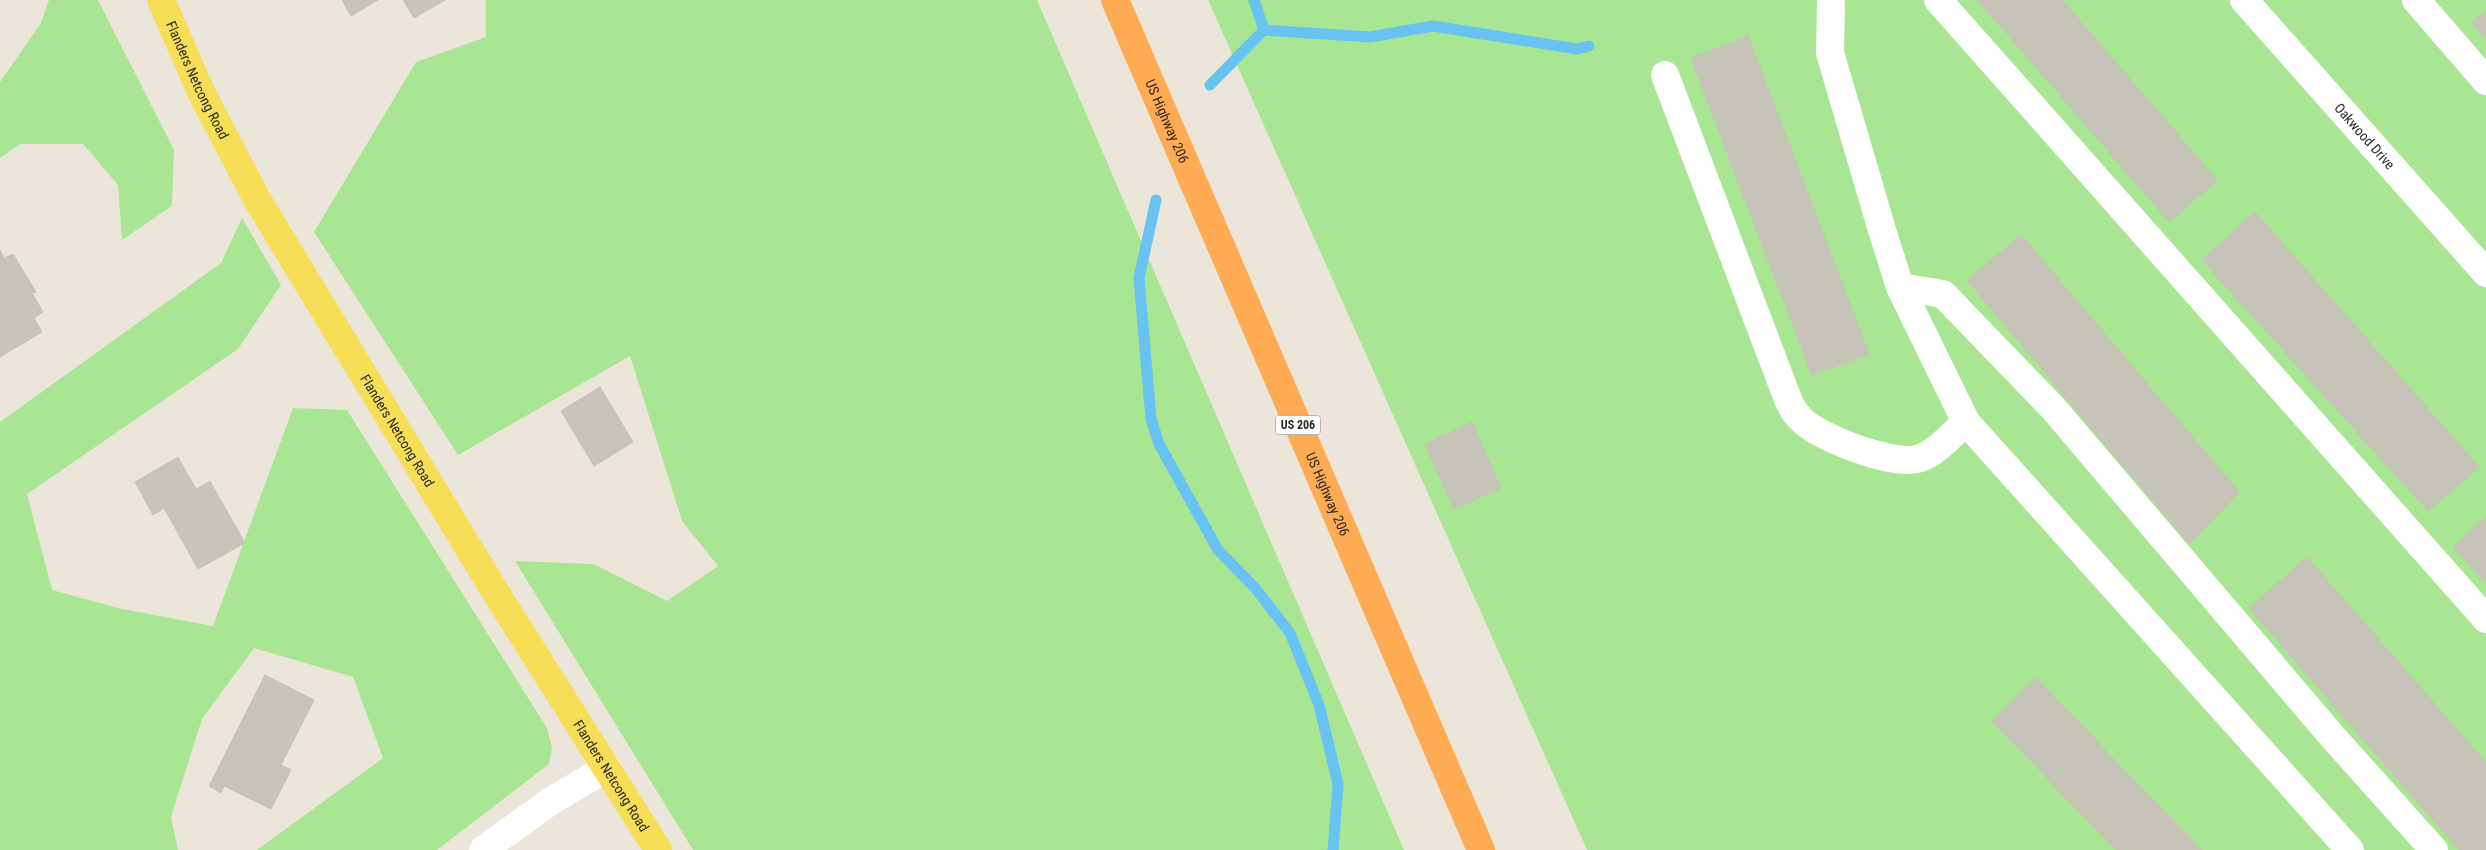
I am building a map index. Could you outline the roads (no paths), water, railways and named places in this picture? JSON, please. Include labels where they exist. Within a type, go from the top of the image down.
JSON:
[{"type":"highway","name":"US Highway 206","points":[[1115,0],[1481,850]]},
{"type":"main road","name":"Flanders Netcong Road","points":[[161,0],[201,92],[258,201],[496,593],[658,850]]},
{"type":"street","points":[[1831,0],[1830,53],[1900,287],[1966,422],[2350,850]]},
{"type":"street","points":[[1938,0],[2486,618]]},
{"type":"street","name":"Oakwood Drive","points":[[2244,0],[2486,272]]},
{"type":"street","points":[[2416,0],[2486,82]]},
{"type":"street","points":[[1665,74],[1789,402],[1800,419],[1818,432],[1870,454],[1901,459],[1916,459],[1928,455],[1966,422]]},
{"type":"street","points":[[1900,287],[1943,294],[2046,401],[2318,720],[2434,850]]},
{"type":"street","points":[[483,850],[551,801],[607,768]]},
{"type":"waterway","points":[[1254,0],[1264,30]]},
{"type":"waterway","points":[[1210,85],[1264,30],[1370,37],[1433,26],[1577,49],[1589,46]]},
{"type":"waterway","points":[[1156,200],[1139,278],[1151,419],[1159,444],[1218,550],[1256,589],[1290,633],[1319,705],[1338,784],[1333,850]]}]
